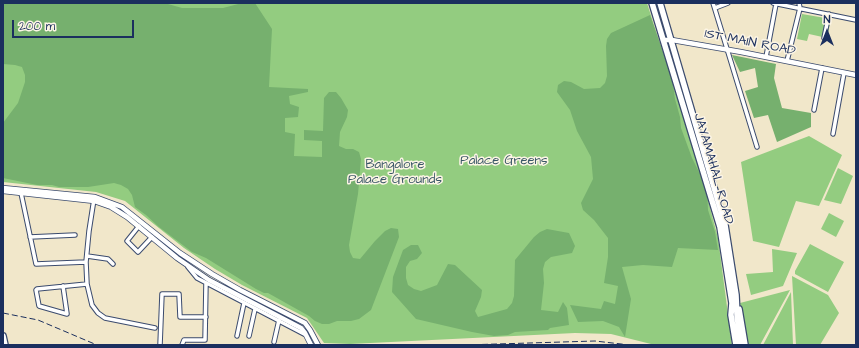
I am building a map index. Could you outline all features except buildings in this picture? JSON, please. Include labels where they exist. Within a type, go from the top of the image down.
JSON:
[{"type":"main road","name":"JAYAMAHAL ROAD","points":[[652,3],[720,227],[732,303],[731,315],[736,345]]},
{"type":"main road","name":"JAYAMAHAL ROAD","points":[[660,3],[725,225],[737,303],[737,316],[741,345]]},
{"type":"main road","points":[[737,303],[745,345]]},
{"type":"main road","points":[[3,336],[5,345]]},
{"type":"street","points":[[713,3],[757,147]]},
{"type":"street","points":[[715,8],[728,3]]},
{"type":"street","points":[[766,57],[775,3],[856,20]]},
{"type":"street","points":[[787,61],[800,8],[799,3]]},
{"type":"street","points":[[824,38],[829,14]]},
{"type":"street","name":"1ST MAIN ROAD","points":[[663,40],[672,40],[727,49],[856,75]]},
{"type":"street","points":[[814,110],[822,68]]},
{"type":"street","points":[[833,134],[844,73]]},
{"type":"street","points":[[3,188],[94,199],[122,206],[180,253],[212,274],[305,323],[317,343],[310,343],[305,333],[294,323],[209,280],[176,258],[119,211],[94,199],[3,191]]},
{"type":"street","points":[[21,193],[36,265],[86,262]]},
{"type":"street","points":[[94,199],[86,256],[86,284],[92,305],[95,310],[105,318],[155,328]]},
{"type":"street","points":[[138,226],[127,241],[138,252],[152,237]]},
{"type":"street","points":[[30,237],[75,235]]},
{"type":"street","points":[[176,258],[180,253]]},
{"type":"street","points":[[86,256],[108,259],[113,264]]},
{"type":"street","points":[[186,264],[197,278],[304,334]]},
{"type":"street","points":[[182,345],[183,340],[185,339],[206,340],[206,283]]},
{"type":"street","points":[[63,286],[67,313],[66,315],[39,306],[36,290],[37,288],[86,284]]},
{"type":"street","points":[[160,345],[162,294],[179,294],[180,317],[206,317]]},
{"type":"street","points":[[236,336],[244,303]]},
{"type":"street","points":[[249,336],[255,309]]},
{"type":"street","points":[[274,342],[279,320]]},
{"type":"green space","name":"Bangalore Palace Grounds","points":[[3,3],[647,3],[700,170],[718,238],[732,345],[655,345],[611,334],[575,333],[350,344],[324,343],[307,318],[242,285],[215,269],[184,248],[125,201],[96,192],[3,182]]},
{"type":"green space","points":[[3,3],[167,3],[182,8],[223,8],[242,3],[255,3],[272,29],[269,87],[308,89],[308,92],[289,96],[290,104],[299,107],[298,117],[285,118],[285,132],[295,134],[294,156],[322,157],[322,141],[304,140],[304,130],[323,131],[324,98],[329,92],[336,92],[348,110],[347,117],[340,132],[339,146],[359,152],[361,159],[358,194],[349,245],[353,258],[360,259],[385,231],[391,228],[398,229],[399,237],[371,310],[359,319],[351,321],[337,321],[329,324],[322,324],[315,321],[309,316],[268,293],[264,293],[256,289],[206,258],[192,252],[135,207],[132,195],[128,189],[121,185],[114,183],[88,187],[59,187],[52,185],[37,185],[3,178],[3,123],[18,103],[25,82],[25,75],[22,67],[3,64]]},
{"type":"green space","points":[[802,14],[831,19],[827,38],[809,34],[807,41],[797,39]]},
{"type":"green space","points":[[650,15],[672,77],[681,128],[692,158],[707,188],[708,210],[715,232],[718,250],[678,248],[672,267],[643,265],[622,267],[631,299],[625,337],[619,327],[603,321],[578,322],[570,305],[601,309],[604,301],[615,304],[618,286],[604,283],[608,257],[608,238],[594,220],[583,210],[581,203],[593,179],[591,157],[577,131],[570,110],[557,92],[558,85],[564,81],[571,82],[584,89],[600,88],[605,83],[607,76],[606,46],[607,39],[611,33]]},
{"type":"green space","points":[[732,55],[776,64],[774,78],[782,108],[811,113],[811,127],[777,142],[768,115],[754,118],[745,91],[758,87],[755,68],[740,72]]},
{"type":"green space","points":[[809,136],[842,155],[819,206],[796,201],[779,247],[753,241],[741,162]]},
{"type":"green space","points":[[838,168],[853,176],[841,204],[824,200]]},
{"type":"green space","points":[[829,213],[844,221],[836,237],[821,229]]},
{"type":"green space","points":[[547,229],[569,233],[575,246],[572,253],[551,257],[545,262],[543,269],[544,283],[541,310],[558,312],[563,302],[567,308],[569,325],[550,328],[548,330],[515,332],[508,335],[494,336],[472,332],[416,319],[392,292],[393,277],[403,250],[411,245],[418,245],[422,253],[417,259],[410,261],[406,267],[406,278],[408,285],[421,291],[437,285],[448,264],[455,265],[482,290],[481,297],[475,311],[478,317],[507,309],[512,303],[514,296],[515,260],[534,237]]},
{"type":"green space","points":[[810,244],[844,262],[828,292],[795,274],[795,271]]},
{"type":"green space","points":[[772,249],[797,253],[783,286],[751,295],[746,274],[773,272]]},
{"type":"green space","points":[[792,276],[828,295],[839,313],[820,345],[796,345]]},
{"type":"green space","points":[[790,290],[760,345],[747,345],[740,303]]},
{"type":"green space","points":[[791,292],[793,345],[763,345]]},
{"type":"railway","points":[[3,313],[38,320],[97,345]]},
{"type":"railway","points":[[464,345],[595,341],[630,345]]},
{"type":"park label","name":"Palace Greens","points":[[504,161]]}]
